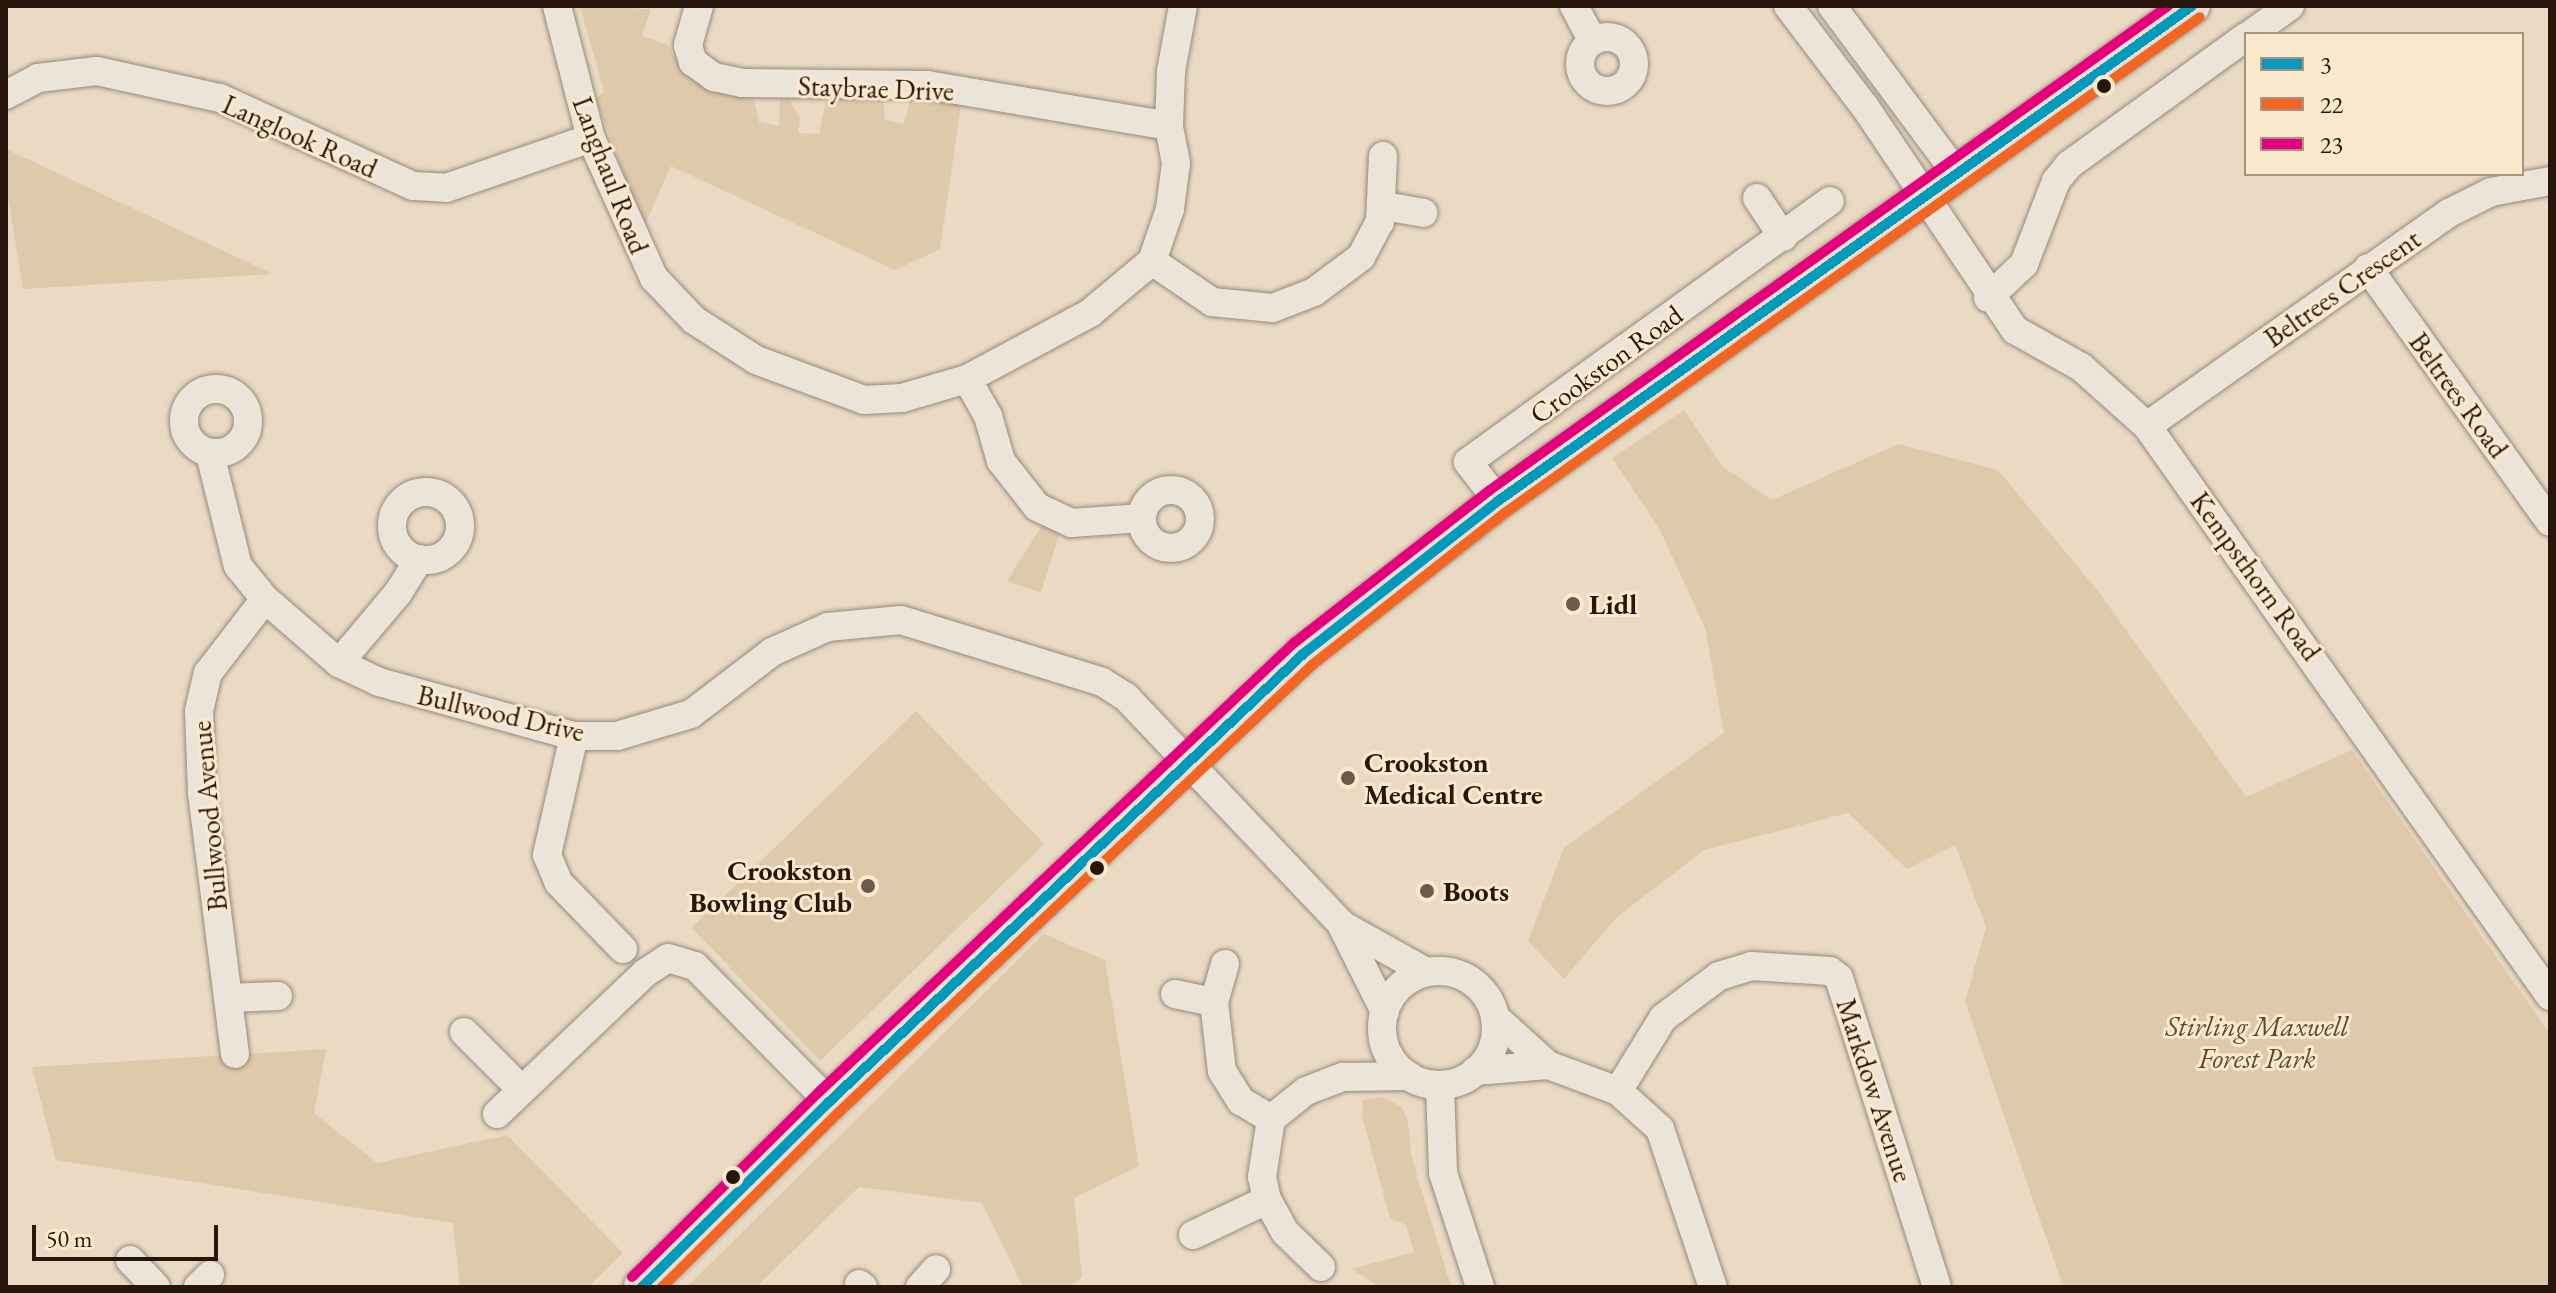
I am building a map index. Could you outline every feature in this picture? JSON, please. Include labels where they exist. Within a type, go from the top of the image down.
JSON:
[{"type":"main road","name":"Crookston Road","points":[[642,1287],[829,1102],[1303,654],[1498,501],[2192,6]]},
{"type":"street","name":"Langhaul Road","points":[[557,6],[591,138],[654,278],[694,320],[756,360],[864,400],[902,398],[967,379],[1090,313],[1152,261]]},
{"type":"street","name":"Staybrae Drive","points":[[699,6],[688,45],[693,62],[714,77],[742,83],[927,85],[1169,126]]},
{"type":"street","points":[[1183,6],[1171,71],[1169,126],[1176,163],[1172,194],[1152,261],[1212,302],[1273,308],[1314,292],[1361,257],[1384,206],[1383,156]]},
{"type":"street","points":[[1574,6],[1592,40]]},
{"type":"street","name":"Kempsthorn Road","points":[[1788,6],[1925,195],[1988,298],[2015,330],[2081,367],[2147,426],[2550,996]]},
{"type":"street","points":[[1832,6],[1956,173]]},
{"type":"street","points":[[2254,32],[2290,6]]},
{"type":"street","points":[[1988,298],[2024,264],[2056,181],[2069,165],[2244,39]]},
{"type":"street","name":"Langlook Road","points":[[6,95],[38,78],[97,71],[220,98],[413,186],[446,188],[591,138]]},
{"type":"street","name":"Beltrees Crescent","points":[[2147,426],[2368,268],[2491,192],[2550,181]]},
{"type":"street","points":[[1757,198],[1783,237]]},
{"type":"street","name":"Crookston Road","points":[[1498,501],[1468,462],[1830,201]]},
{"type":"street","points":[[1384,206],[1423,213]]},
{"type":"street","name":"Beltrees Road","points":[[2368,268],[2550,522]]},
{"type":"street","points":[[967,379],[988,416],[1001,461],[1037,507],[1071,523],[1142,518]]},
{"type":"street","name":"Bullwood Drive","points":[[210,454],[238,566],[265,599],[339,663],[429,698],[574,736],[656,728],[691,714],[772,652],[828,627],[901,620],[1102,682],[1166,733],[1188,762],[1342,925]]},
{"type":"street","points":[[339,663],[398,593],[419,559]]},
{"type":"street","name":"Bullwood Avenue","points":[[235,1054],[202,793],[199,711],[208,673],[265,599]]},
{"type":"street","points":[[574,736],[547,855],[559,883],[623,949]]},
{"type":"street","points":[[1342,925],[1426,972],[1458,973],[1472,981],[1485,994],[1495,1017],[1548,1065],[1618,1091],[1660,1129],[1713,1287]]},
{"type":"street","points":[[1342,925],[1384,1019],[1388,1052],[1409,1076]]},
{"type":"street","points":[[497,1114],[645,973],[668,958],[695,966],[829,1102]]},
{"type":"street","points":[[1225,964],[1214,1002],[1222,1071],[1230,1090],[1271,1119]]},
{"type":"street","name":"Markdow Avenue","points":[[1618,1091],[1663,1018],[1719,976],[1751,966],[1830,971],[1839,978],[1937,1287]]},
{"type":"street","points":[[1343,1077],[1384,1019],[1398,988],[1426,972]]},
{"type":"street","points":[[1175,994],[1214,1002]]},
{"type":"street","points":[[228,998],[278,996]]},
{"type":"street","points":[[1475,1071],[1493,1048],[1495,1017]]},
{"type":"street","points":[[464,1032],[522,1090]]},
{"type":"street","points":[[1321,1267],[1285,1232],[1267,1200],[1262,1177],[1271,1119],[1306,1091],[1343,1077],[1409,1076],[1440,1085],[1475,1071],[1548,1065]]},
{"type":"street","points":[[1440,1085],[1443,1173],[1480,1287]]},
{"type":"street","points":[[1193,1235],[1267,1200]]},
{"type":"street","points":[[130,1260],[156,1287]]},
{"type":"green space","points":[[575,6],[651,9],[642,36],[668,45],[683,71],[704,84],[753,96],[759,122],[779,126],[780,99],[789,99],[800,118],[798,133],[819,134],[826,101],[838,95],[883,95],[885,120],[904,124],[912,94],[962,98],[940,249],[895,270],[671,166],[644,227],[596,99],[604,91],[581,10]]},
{"type":"green space","points":[[6,149],[273,274],[23,289],[6,185]]},
{"type":"green space","name":"Stirling Maxwell Forest Park","points":[[1684,410],[1723,467],[1772,500],[1898,444],[1998,470],[2098,591],[2246,797],[2352,750],[2550,1034],[2550,1287],[2063,1287],[1965,1002],[1986,927],[1955,845],[1907,869],[1848,813],[1704,850],[1616,918],[1564,979],[1528,941],[1564,848],[1724,733],[1705,628],[1659,528],[1612,458]]},
{"type":"green space","points":[[1042,525],[1060,532],[1041,593],[1007,581]]},
{"type":"green space","name":"Crookston Bowling Club","points":[[916,711],[1045,844],[820,1061],[692,928]]},
{"type":"green space","points":[[1044,934],[1105,960],[1139,1166],[1074,1198],[1082,1277],[1068,1287],[1023,1287],[982,1203],[859,1187],[756,1287],[687,1287]]},
{"type":"green space","points":[[326,1049],[314,1113],[377,1163],[507,1135],[623,1253],[588,1287],[460,1287],[453,1223],[56,1160],[32,1067]]},
{"type":"green space","points":[[1382,1097],[1402,1107],[1408,1122],[1411,1155],[1451,1287],[1379,1287],[1352,1269],[1414,1252],[1406,1225],[1390,1218],[1362,1116],[1363,1100]]},
{"type":"transit line","name":"23","points":[[632,1277],[819,1092],[1294,643],[1490,490],[2168,6]]},
{"type":"transit line","name":"3","points":[[642,1287],[829,1102],[1303,654],[1498,501],[2192,6]]},
{"type":"transit line","name":"22","points":[[662,1287],[839,1112],[1312,665],[1506,512],[2200,17]]},
{"type":"place","name":"Lidl","points":[[1573,604]]},
{"type":"place","name":"Crookston Medical Centre","points":[[1348,778]]},
{"type":"place","name":"Crookston Bowling Club","points":[[868,886]]},
{"type":"place","name":"Boots","points":[[1427,891]]}]
